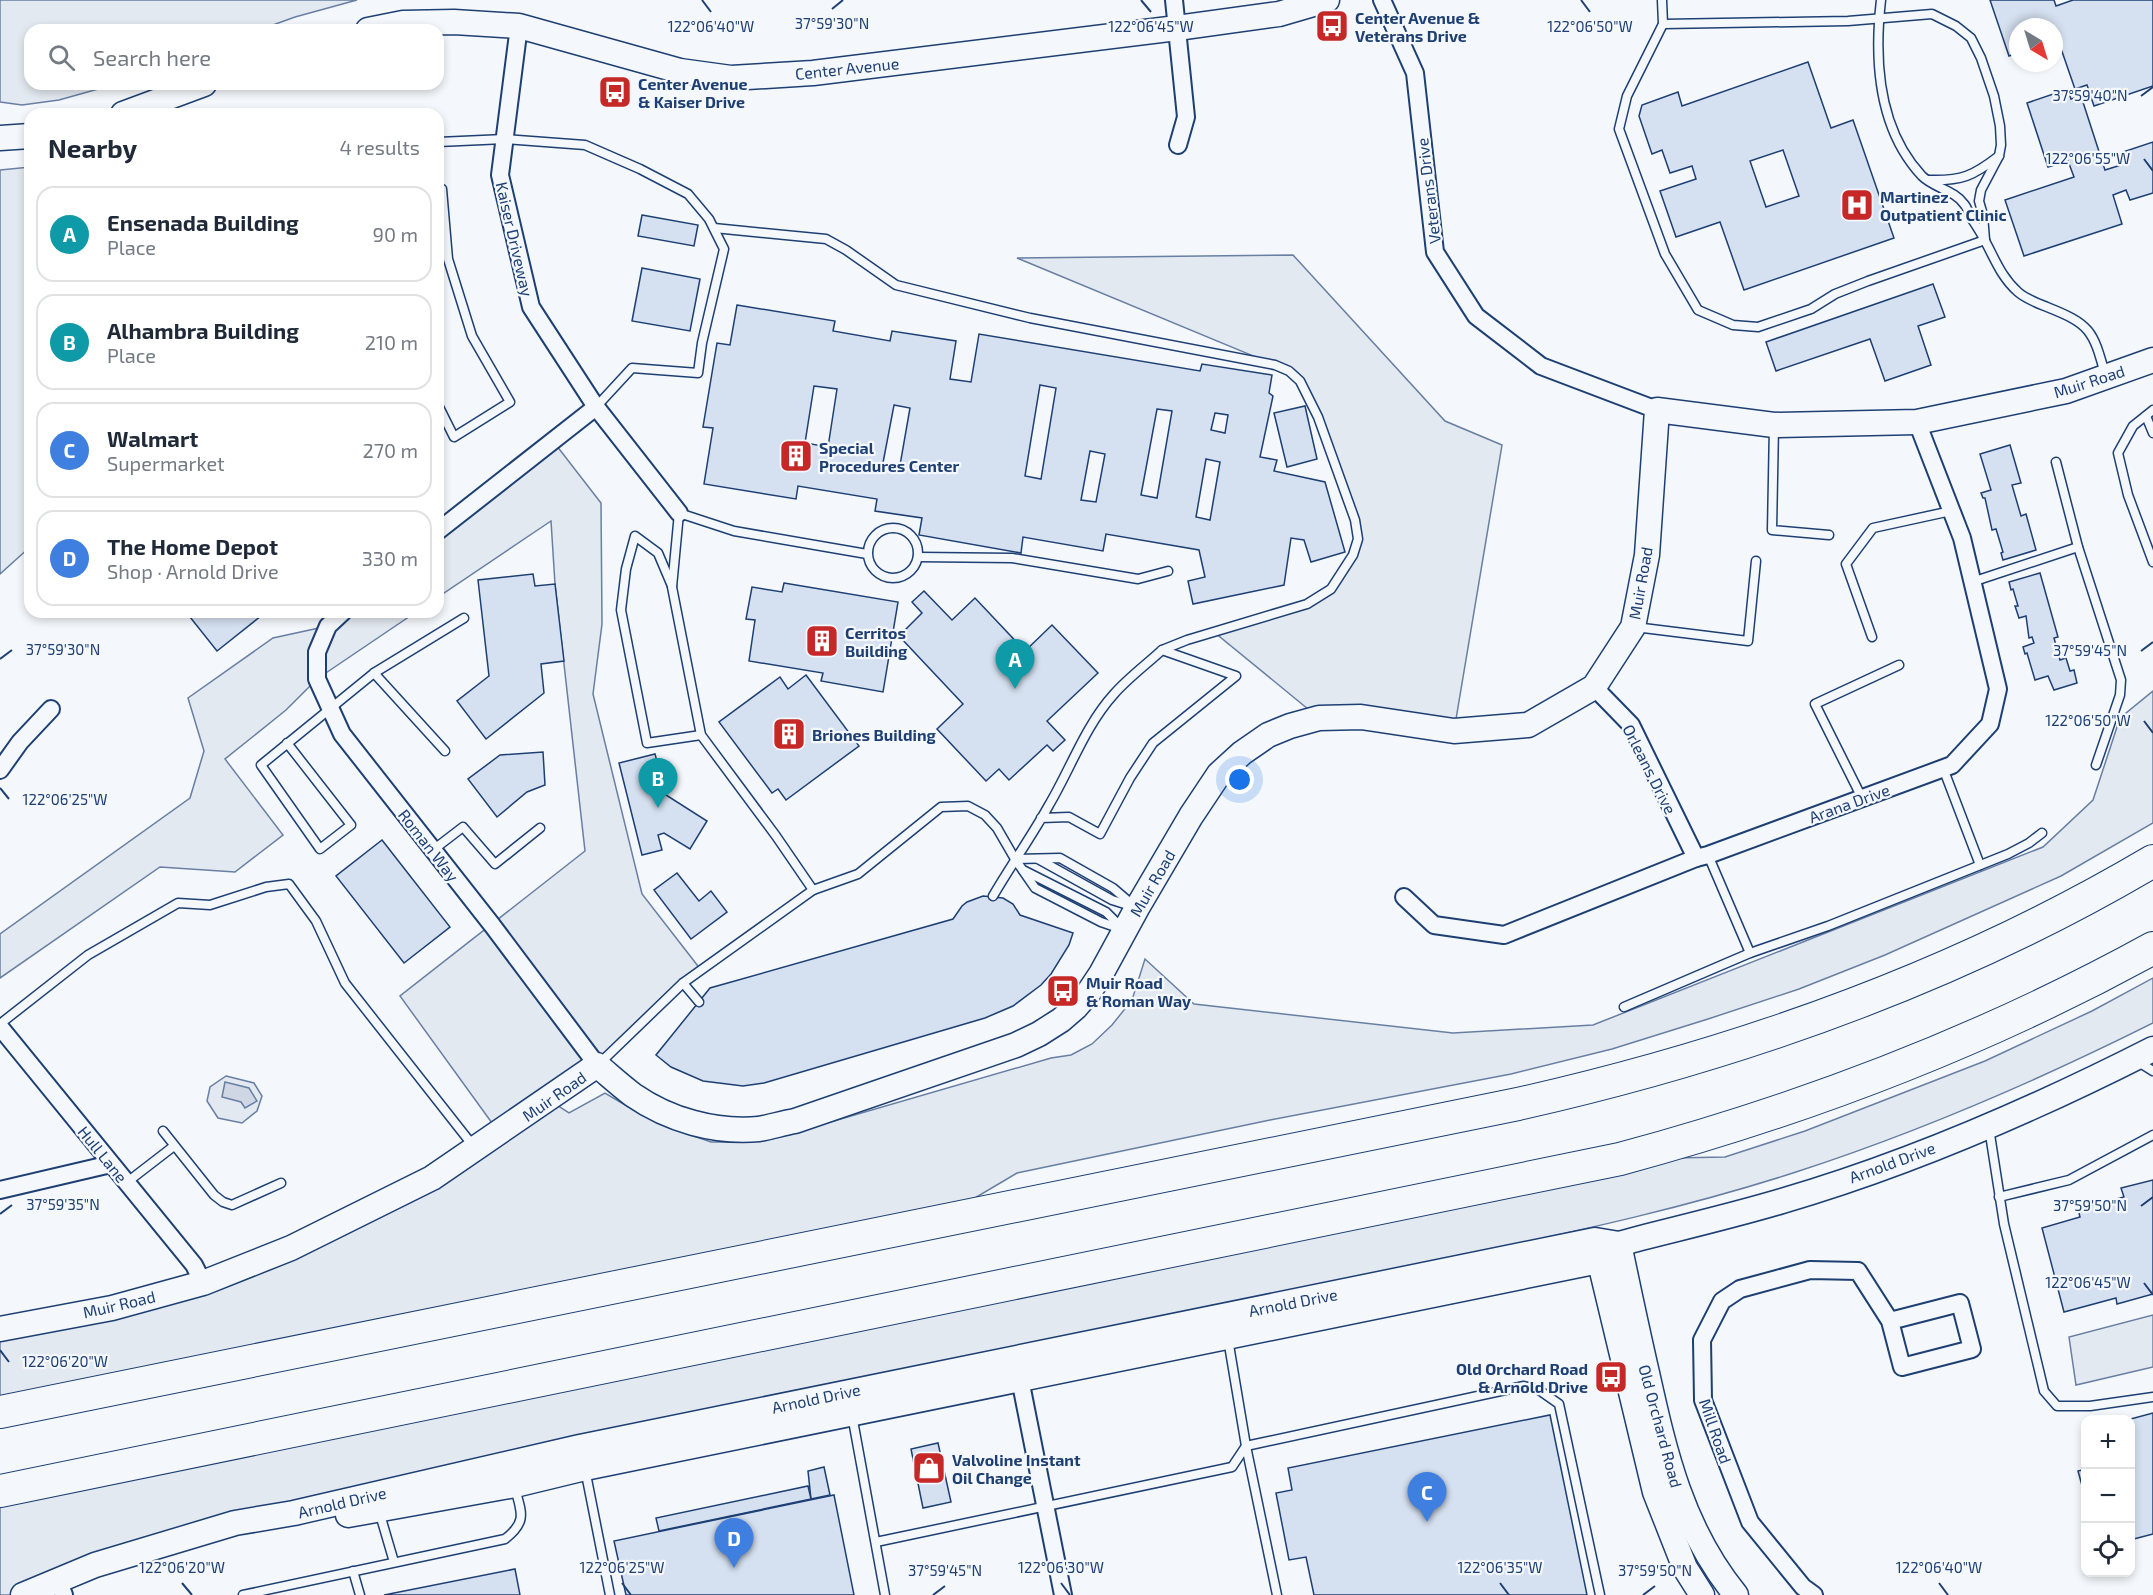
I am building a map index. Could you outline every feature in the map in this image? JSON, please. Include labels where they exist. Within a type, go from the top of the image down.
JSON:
[{"type":"highway","points":[[0,1412],[1487,1110],[1597,1085],[1732,1047],[1814,1020],[1896,987],[2045,919],[2153,861]]},
{"type":"highway","points":[[0,1491],[1620,1159],[1780,1112],[1912,1063],[2031,1010],[2153,948]]},
{"type":"street","points":[[1174,0],[1186,117],[1178,145]]},
{"type":"street","name":"Center Avenue","points":[[398,24],[454,22],[519,26],[681,71],[731,78],[813,73],[1178,28],[1279,14],[1327,0]]},
{"type":"street","name":"Veterans Drive","points":[[1382,0],[1415,73],[1435,252],[1476,316],[1541,366],[1657,410]]},
{"type":"street","name":"Kaiser Driveway","points":[[519,26],[500,175],[531,306],[596,407],[680,513]]},
{"type":"street","points":[[139,108],[188,90]]},
{"type":"street","points":[[0,138],[24,136]]},
{"type":"street","name":"Muir Road","points":[[0,1329],[112,1308],[203,1283],[291,1248],[432,1178],[597,1065],[634,1095],[665,1113],[701,1126],[736,1130],[795,1121],[1016,1045],[1040,1034],[1070,1013],[1089,992],[1191,816],[1219,774],[1242,753],[1268,735],[1319,718],[1361,717],[1454,731],[1528,725],[1594,687],[1633,627],[1647,555],[1657,410],[1774,425],[1917,422],[2066,390],[2153,360]]},
{"type":"street","points":[[444,526],[596,407]]},
{"type":"street","name":"Arana Drive","points":[[1404,897],[1434,925],[1504,935],[1702,857],[1952,765],[1990,724],[1998,689],[1962,538],[1917,422]]},
{"type":"street","name":"Roman Way","points":[[337,618],[328,626],[317,652],[317,679],[342,734],[597,1065]]},
{"type":"street","name":"Orleans Drive","points":[[1594,687],[1631,725],[1702,857]]},
{"type":"street","points":[[0,770],[20,742],[51,709]]},
{"type":"street","name":"Hull Lane","points":[[0,1026],[194,1265],[203,1283]]},
{"type":"street","name":"Arnold Drive","points":[[23,1595],[61,1591],[247,1535],[298,1523],[515,1485],[585,1468],[852,1414],[1017,1369],[1227,1338],[1597,1251],[1783,1201],[1898,1162],[2147,1060]]},
{"type":"street","points":[[0,1190],[111,1164]]},
{"type":"street","name":"Old Orchard Road","points":[[1619,1244],[1663,1444],[1683,1507],[1700,1540],[1736,1595]]},
{"type":"street","name":"Arnold Drive","points":[[61,1591],[94,1565],[235,1523],[294,1513],[580,1447],[1017,1369],[1597,1251]]},
{"type":"street","name":"Old Orchard Road","points":[[1597,1251],[1655,1492],[1685,1568],[1702,1595]]},
{"type":"street","name":"Mill Road","points":[[1814,1595],[1803,1587],[1750,1522],[1703,1400],[1702,1340],[1722,1301],[1740,1289],[1810,1270],[1858,1271],[1890,1321],[1902,1368],[1972,1349],[1960,1303],[1890,1321]]},
{"type":"street","points":[[1017,1369],[1063,1595]]},
{"type":"lane","points":[[1662,0],[1663,24],[1628,96],[1619,129],[1665,254],[1698,310],[1733,325],[1758,327],[1811,309],[1835,294],[1868,281],[1985,240]]},
{"type":"lane","points":[[1881,0],[1878,64],[1885,104],[1903,151],[1925,179],[1955,195],[1964,204],[1985,240],[1996,266],[2020,294],[2070,316],[2086,327],[2096,341],[2106,376]]},
{"type":"lane","points":[[1663,24],[1832,22],[1932,14],[1956,26],[1971,38],[1981,58],[1994,96],[2000,126],[1999,156],[1981,190],[1980,201],[1985,240]]},
{"type":"lane","points":[[444,142],[505,139],[585,145],[640,168],[688,194],[710,219],[724,249],[702,343],[698,373],[632,368],[596,407]]},
{"type":"lane","points":[[1925,179],[1951,181],[1965,178],[1999,156]]},
{"type":"lane","points":[[444,212],[448,259],[472,336],[510,402],[454,437],[444,417]]},
{"type":"lane","points":[[714,228],[826,239],[896,285],[1030,318],[1275,364],[1289,371],[1300,381],[1318,417],[1355,520],[1358,539],[1353,555],[1343,573],[1331,589],[1307,604],[1187,640],[1162,650],[1114,694],[1091,726],[1041,818],[993,896]]},
{"type":"lane","points":[[2153,433],[2150,413],[2133,426],[2118,453],[2128,495],[2153,562]]},
{"type":"lane","points":[[1774,425],[1772,530],[1830,535]]},
{"type":"lane","points":[[2056,462],[2078,548],[2121,680],[2120,695],[2096,765]]},
{"type":"lane","points":[[1872,637],[1846,564],[1873,528],[1951,511]]},
{"type":"lane","points":[[672,587],[680,513],[735,531],[867,554]]},
{"type":"lane","points":[[896,528],[903,530],[915,541],[918,557],[910,572],[903,576],[887,578],[873,569],[867,554],[873,538],[887,529],[896,528]]},
{"type":"lane","points":[[701,735],[647,743],[621,610],[626,569],[635,536],[658,553],[672,587],[701,735],[813,890]]},
{"type":"lane","points":[[1972,582],[2078,548]]},
{"type":"lane","points":[[918,557],[1012,558],[1138,579],[1168,571]]},
{"type":"lane","points":[[1633,627],[1748,641],[1756,561]]},
{"type":"lane","points":[[287,743],[351,825],[320,849],[261,765],[287,743],[374,673],[465,618]]},
{"type":"lane","points":[[1041,818],[1069,817],[1100,834],[1130,778],[1153,743],[1236,676],[1162,650]]},
{"type":"lane","points":[[1862,798],[1815,704],[1899,665]]},
{"type":"lane","points":[[374,673],[445,751]]},
{"type":"lane","points":[[1943,768],[1980,865]]},
{"type":"lane","points":[[597,1065],[683,983],[813,890],[858,874],[941,807],[968,806],[985,814],[997,828],[1035,888],[1101,922],[1125,930]]},
{"type":"lane","points":[[433,850],[463,827],[495,864],[540,828]]},
{"type":"lane","points":[[1624,1007],[1750,953],[1828,926],[1980,865],[2029,843],[2042,833]]},
{"type":"lane","points":[[1702,857],[1750,953]]},
{"type":"lane","points":[[1015,858],[1037,858],[1112,900],[1137,909]]},
{"type":"lane","points":[[0,1026],[88,955],[178,903],[210,905],[266,887],[289,884],[316,921],[345,983],[476,1150]]},
{"type":"lane","points":[[683,983],[699,1002]]},
{"type":"lane","points":[[1988,1125],[1999,1197],[2044,1391],[2057,1406],[2090,1406],[2153,1397]]},
{"type":"lane","points":[[163,1131],[214,1195],[224,1202],[232,1205],[281,1183]]},
{"type":"lane","points":[[1999,1197],[2069,1180],[2153,1135]]},
{"type":"lane","points":[[126,1183],[174,1146]]},
{"type":"lane","points":[[1227,1338],[1246,1446],[1277,1595]]},
{"type":"lane","points":[[876,1542],[1232,1467],[1246,1446],[1524,1386],[1539,1390],[1559,1404],[1600,1595]]},
{"type":"lane","points":[[852,1414],[885,1595]]},
{"type":"lane","points":[[585,1468],[610,1595]]},
{"type":"lane","points":[[243,1595],[506,1539],[515,1532],[522,1518],[515,1485]]},
{"type":"lane","points":[[379,1510],[394,1562]]},
{"type":"lane","points":[[353,1571],[360,1595]]},
{"type":"shaded area","points":[[0,0],[357,0],[276,24],[24,24],[24,90],[95,90],[59,100],[22,105],[0,102]]},
{"type":"shaded area","points":[[24,168],[24,552],[0,574],[0,170]]},
{"type":"shaded area","points":[[1293,255],[1445,421],[1502,445],[1454,731],[1319,718],[1214,632],[1319,597],[1353,555],[1355,520],[1300,381],[1275,365],[1017,258]]},
{"type":"shaded area","points":[[553,441],[601,503],[602,624],[593,694],[642,894],[701,970],[618,1047],[549,1100],[569,1113],[605,1093],[642,1115],[711,1142],[772,1139],[1051,1058],[1071,1055],[1092,1044],[1112,1025],[1132,1000],[1145,959],[1194,1004],[1453,1033],[1593,1025],[2043,847],[2093,800],[2120,718],[2153,691],[2153,823],[2061,876],[1885,955],[1799,989],[1612,1049],[1511,1074],[1270,1120],[1017,1173],[936,1221],[0,1412],[0,1329],[203,1283],[500,1134],[400,996],[585,851],[555,584],[551,521],[444,593],[444,526]]},
{"type":"shaded area","points":[[337,618],[407,618],[317,679],[286,710],[225,759],[283,835],[235,872],[160,867],[0,978],[0,934],[190,798],[204,751],[188,698],[273,638],[328,626]]},
{"type":"shaded area","points":[[2153,978],[2153,1023],[2066,1065],[1932,1123],[1796,1172],[1717,1196],[1474,1253],[578,1435],[23,1595],[0,1595],[0,1491],[1620,1159],[1725,1157],[1805,1131],[1985,1061],[2092,1011]]},
{"type":"shaded area","points":[[226,1076],[254,1083],[262,1096],[257,1111],[242,1123],[218,1118],[207,1101],[210,1087]]},
{"type":"shaded area","points":[[225,1082],[249,1088],[257,1101],[245,1108],[241,1102],[222,1097]]},
{"type":"shaded area","points":[[2153,1315],[2153,1367],[2076,1385],[2069,1337]]},
{"type":"building","points":[[1990,0],[2054,0],[2056,6],[2073,0],[2153,0],[2153,86],[2094,106],[2087,85],[2075,89],[2063,54],[2063,18],[2009,18],[2009,56]]},
{"type":"building","points":[[1808,62],[1831,128],[1853,120],[1894,238],[1744,290],[1720,222],[1676,237],[1660,191],[1696,179],[1692,166],[1670,173],[1662,150],[1652,154],[1639,116],[1642,105],[1678,92],[1682,106]],"holes":[[[1783,150],[1799,196],[1766,207],[1750,161]]]},
{"type":"building","points":[[2068,89],[2071,99],[2081,96],[2105,170],[2121,165],[2117,154],[2153,142],[2153,193],[2130,200],[2126,190],[2113,195],[2122,224],[2024,256],[2005,200],[2074,177],[2068,161],[2048,167],[2027,103]]},
{"type":"building","points":[[642,215],[698,225],[694,246],[638,236]]},
{"type":"building","points":[[642,268],[700,279],[690,331],[632,321]]},
{"type":"building","points":[[1933,284],[1945,317],[1918,326],[1931,365],[1885,381],[1870,339],[1776,371],[1766,342]]},
{"type":"building","name":"Special Procedures Center","points":[[737,305],[835,321],[833,331],[890,341],[892,331],[956,341],[950,379],[971,382],[979,334],[1200,371],[1202,364],[1272,375],[1269,393],[1273,396],[1260,457],[1277,460],[1274,471],[1325,482],[1345,552],[1311,562],[1304,540],[1291,538],[1284,585],[1193,604],[1188,581],[1205,577],[1199,550],[1106,534],[1103,551],[1023,537],[1021,553],[919,535],[922,518],[875,511],[877,499],[798,486],[796,499],[704,484],[713,428],[703,427],[717,343],[730,345]],"holes":[[[1040,385],[1056,388],[1041,479],[1025,476]],[[814,386],[837,389],[828,447],[805,443]],[[894,405],[910,408],[899,471],[882,468]],[[1157,409],[1172,411],[1157,498],[1141,495]],[[1215,413],[1228,415],[1225,433],[1211,430]],[[1090,451],[1105,454],[1096,502],[1081,500]],[[1206,459],[1220,462],[1210,520],[1196,517]]]},
{"type":"building","points":[[1305,406],[1317,459],[1287,467],[1274,413]]},
{"type":"building","points":[[2010,445],[2021,483],[2012,485],[2021,516],[2026,514],[2036,550],[2003,560],[1996,529],[1992,530],[1985,498],[1981,493],[1991,490],[1980,454]]},
{"type":"building","points":[[2040,573],[2058,637],[2054,638],[2060,660],[2066,658],[2070,671],[2074,670],[2077,683],[2054,690],[2048,676],[2035,680],[2023,647],[2034,643],[2032,637],[2029,638],[2026,616],[2019,618],[2015,606],[2018,606],[2009,582]]},
{"type":"building","points":[[533,574],[535,586],[555,584],[564,661],[541,664],[544,693],[486,739],[457,701],[489,676],[478,580]]},
{"type":"building","name":"Cerritos Building","points":[[784,583],[898,602],[883,692],[821,681],[823,673],[749,661],[755,620],[746,619],[752,587],[782,592]]},
{"type":"building","points":[[924,591],[952,620],[975,598],[1025,651],[1052,625],[1098,673],[1047,721],[1065,740],[1053,751],[1047,745],[1009,780],[999,769],[986,781],[937,729],[963,704],[899,636],[922,613],[912,602]]},
{"type":"building","points":[[191,618],[258,618],[217,651]]},
{"type":"building","name":"Briones Building","points":[[806,675],[859,746],[786,800],[778,789],[772,793],[719,722],[780,677],[788,689]]},
{"type":"building","points":[[543,752],[545,785],[527,792],[497,817],[468,779],[500,755]]},
{"type":"building","points":[[655,754],[666,795],[707,821],[690,849],[664,833],[658,835],[662,850],[642,855],[619,763]]},
{"type":"building","points":[[382,840],[450,927],[404,963],[336,876]]},
{"type":"building","points":[[677,873],[699,901],[711,891],[727,912],[691,939],[654,890]]},
{"type":"building","points":[[983,896],[1003,898],[1013,904],[1020,915],[1073,933],[1069,945],[1051,974],[1041,985],[1013,1006],[985,1018],[764,1083],[743,1086],[703,1081],[671,1067],[656,1055],[710,988],[953,919],[967,902]]},
{"type":"building","points":[[2153,1180],[2153,1294],[2117,1304],[2116,1298],[2064,1312],[2042,1228],[2080,1217],[2078,1209],[2124,1197],[2121,1188]]},
{"type":"building","points":[[2153,1413],[2153,1534],[2135,1539],[2135,1469],[2135,1418]]},
{"type":"building","points":[[1550,1415],[1587,1595],[1314,1595],[1306,1557],[1289,1560],[1276,1493],[1292,1490],[1288,1468]]},
{"type":"building","name":"Valvoline Instant Oil Change","points":[[938,1443],[951,1502],[923,1508],[911,1449]]},
{"type":"building","points":[[824,1467],[830,1495],[811,1499],[808,1471]]},
{"type":"building","points":[[808,1486],[811,1499],[659,1531],[656,1518]]},
{"type":"building","points":[[834,1495],[854,1595],[626,1595],[614,1541]]},
{"type":"building","points":[[515,1569],[520,1595],[384,1595]]},
{"type":"place","name":"Center Avenue & Veterans Drive","points":[[1332,26]]},
{"type":"place","name":"Center Avenue & Kaiser Drive","points":[[615,92]]},
{"type":"place","name":"Martinez Outpatient Clinic","points":[[1857,205]]},
{"type":"place","name":"Special Procedures Center","points":[[796,456]]},
{"type":"place","name":"Cerritos Building","points":[[822,641]]},
{"type":"place","name":"Ensenada Building","points":[[1015,689]]},
{"type":"place","name":"Briones Building","points":[[789,734]]},
{"type":"place","name":"Alhambra Building","points":[[658,808]]},
{"type":"place","name":"Muir Road & Roman Way","points":[[1063,991]]},
{"type":"place","name":"Old Orchard Road & Arnold Drive","points":[[1611,1377]]},
{"type":"place","name":"Valvoline Instant Oil Change","points":[[929,1468]]},
{"type":"place","name":"Walmart","points":[[1427,1522]]},
{"type":"place","name":"The Home Depot","points":[[734,1568]]}]
